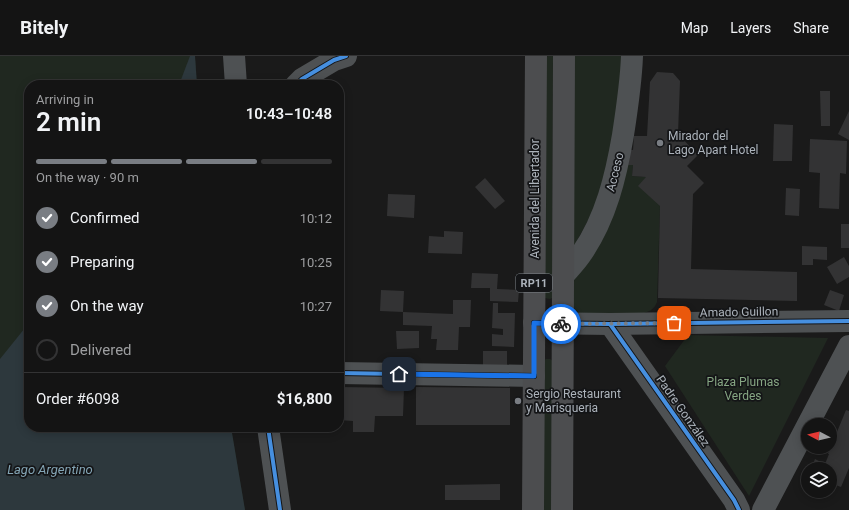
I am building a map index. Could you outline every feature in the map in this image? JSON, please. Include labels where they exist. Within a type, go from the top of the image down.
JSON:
[{"type":"main road","name":"Avenida del Libertador","points":[[533,510],[536,56]]},
{"type":"main road","name":"RP11","points":[[562,510],[564,56]]},
{"type":"street","points":[[234,56],[236,80]]},
{"type":"street","points":[[301,80],[334,60],[346,56]]},
{"type":"street","name":"Acceso","points":[[563,276],[582,254],[592,237],[610,194],[616,171],[625,121],[632,56]]},
{"type":"street","name":"Amado Guillon","points":[[534,323],[610,324],[849,321]]},
{"type":"street","name":"Padre González","points":[[610,324],[734,500],[739,510]]},
{"type":"street","points":[[763,510],[849,346]]},
{"type":"street","points":[[344,373],[534,376]]},
{"type":"street","points":[[269,432],[280,510]]},
{"type":"green space","name":"Lago Argentino","points":[[0,56],[195,56],[197,80],[24,80],[24,432],[232,432],[245,510],[0,510]]},
{"type":"green space","points":[[553,56],[552,298],[550,299],[545,298],[546,57]]},
{"type":"green space","points":[[573,56],[621,56],[622,78],[607,185],[571,252]]},
{"type":"green space","points":[[624,165],[633,165],[632,176],[646,177],[660,206],[657,302],[652,309],[644,313],[582,314],[572,306],[570,285]]},
{"type":"green space","name":"Plaza Plumas Verdes","points":[[688,335],[828,338],[749,496],[665,366]]},
{"type":"green space","points":[[546,359],[553,361],[554,510],[542,510],[543,361]]},
{"type":"water","points":[[190,56],[195,56],[197,80],[181,80]]},
{"type":"water","name":"Lago Argentino","points":[[24,329],[24,432],[232,432],[245,510],[0,510],[0,359]]},
{"type":"building","points":[[657,72],[673,73],[680,81],[678,134],[698,155],[687,166],[704,183],[693,194],[691,269],[797,272],[797,301],[658,298],[660,206],[638,186],[646,177],[632,176],[633,165],[624,165],[625,149],[633,150],[634,136],[647,136],[650,82]]},
{"type":"building","points":[[820,91],[830,91],[830,126],[821,126]]},
{"type":"building","points":[[849,111],[849,140],[838,134]]},
{"type":"building","points":[[774,124],[793,125],[792,161],[773,161]]},
{"type":"building","points":[[810,139],[847,141],[846,174],[840,173],[839,209],[819,208],[820,173],[809,172]]},
{"type":"building","points":[[485,178],[505,201],[495,209],[475,187]]},
{"type":"building","points":[[786,188],[800,189],[799,216],[785,215]]},
{"type":"building","points":[[388,194],[415,195],[414,218],[387,216]]},
{"type":"building","points":[[841,224],[849,224],[849,248],[841,248]]},
{"type":"building","points":[[444,231],[463,232],[462,254],[428,253],[429,236],[444,237]]},
{"type":"building","points":[[802,246],[827,247],[827,260],[813,259],[813,265],[802,265]]},
{"type":"building","points":[[844,257],[849,266],[849,277],[837,284],[827,267]]},
{"type":"building","points":[[472,273],[498,274],[497,289],[519,290],[518,302],[490,301],[490,288],[471,288]]},
{"type":"building","points":[[381,290],[404,291],[403,312],[380,311]]},
{"type":"building","points":[[830,290],[844,295],[839,311],[824,305]]},
{"type":"building","points":[[453,300],[471,300],[470,327],[459,327],[458,350],[436,350],[437,339],[431,339],[432,326],[403,325],[403,312],[453,314]]},
{"type":"building","points":[[493,303],[498,303],[498,313],[515,313],[514,347],[492,346],[492,334],[503,335],[503,329],[492,328]]},
{"type":"building","points":[[396,331],[419,331],[419,348],[397,349]]},
{"type":"building","points":[[483,351],[507,351],[507,368],[483,367]]},
{"type":"building","points":[[344,387],[404,388],[403,416],[375,416],[374,432],[353,432],[353,421],[344,420]]},
{"type":"building","points":[[416,387],[510,388],[510,425],[416,425]]},
{"type":"building","points":[[846,410],[849,411],[849,468],[841,487],[837,486],[837,462],[826,462],[829,454],[837,454],[837,432]]},
{"type":"building","points":[[815,459],[821,462],[814,462]]},
{"type":"building","points":[[500,484],[500,500],[445,500],[445,485]]},
{"type":"cycle path","points":[[301,80],[334,60],[346,56]]},
{"type":"cycle path","points":[[534,323],[610,324],[849,321]]},
{"type":"cycle path","points":[[610,324],[734,500],[739,510]]},
{"type":"cycle path","points":[[344,373],[534,376]]},
{"type":"cycle path","points":[[269,432],[280,510]]},
{"type":"way so far","points":[[561,324],[674,323]]},
{"type":"place","name":"Mirador del Lago Apart Hotel","points":[[660,143]]},
{"type":"place","name":"Sergio Restaurant y Marisqueria","points":[[518,401]]},
{"type":"route","points":[[399,374],[534,376],[534,323],[561,324]]}]
